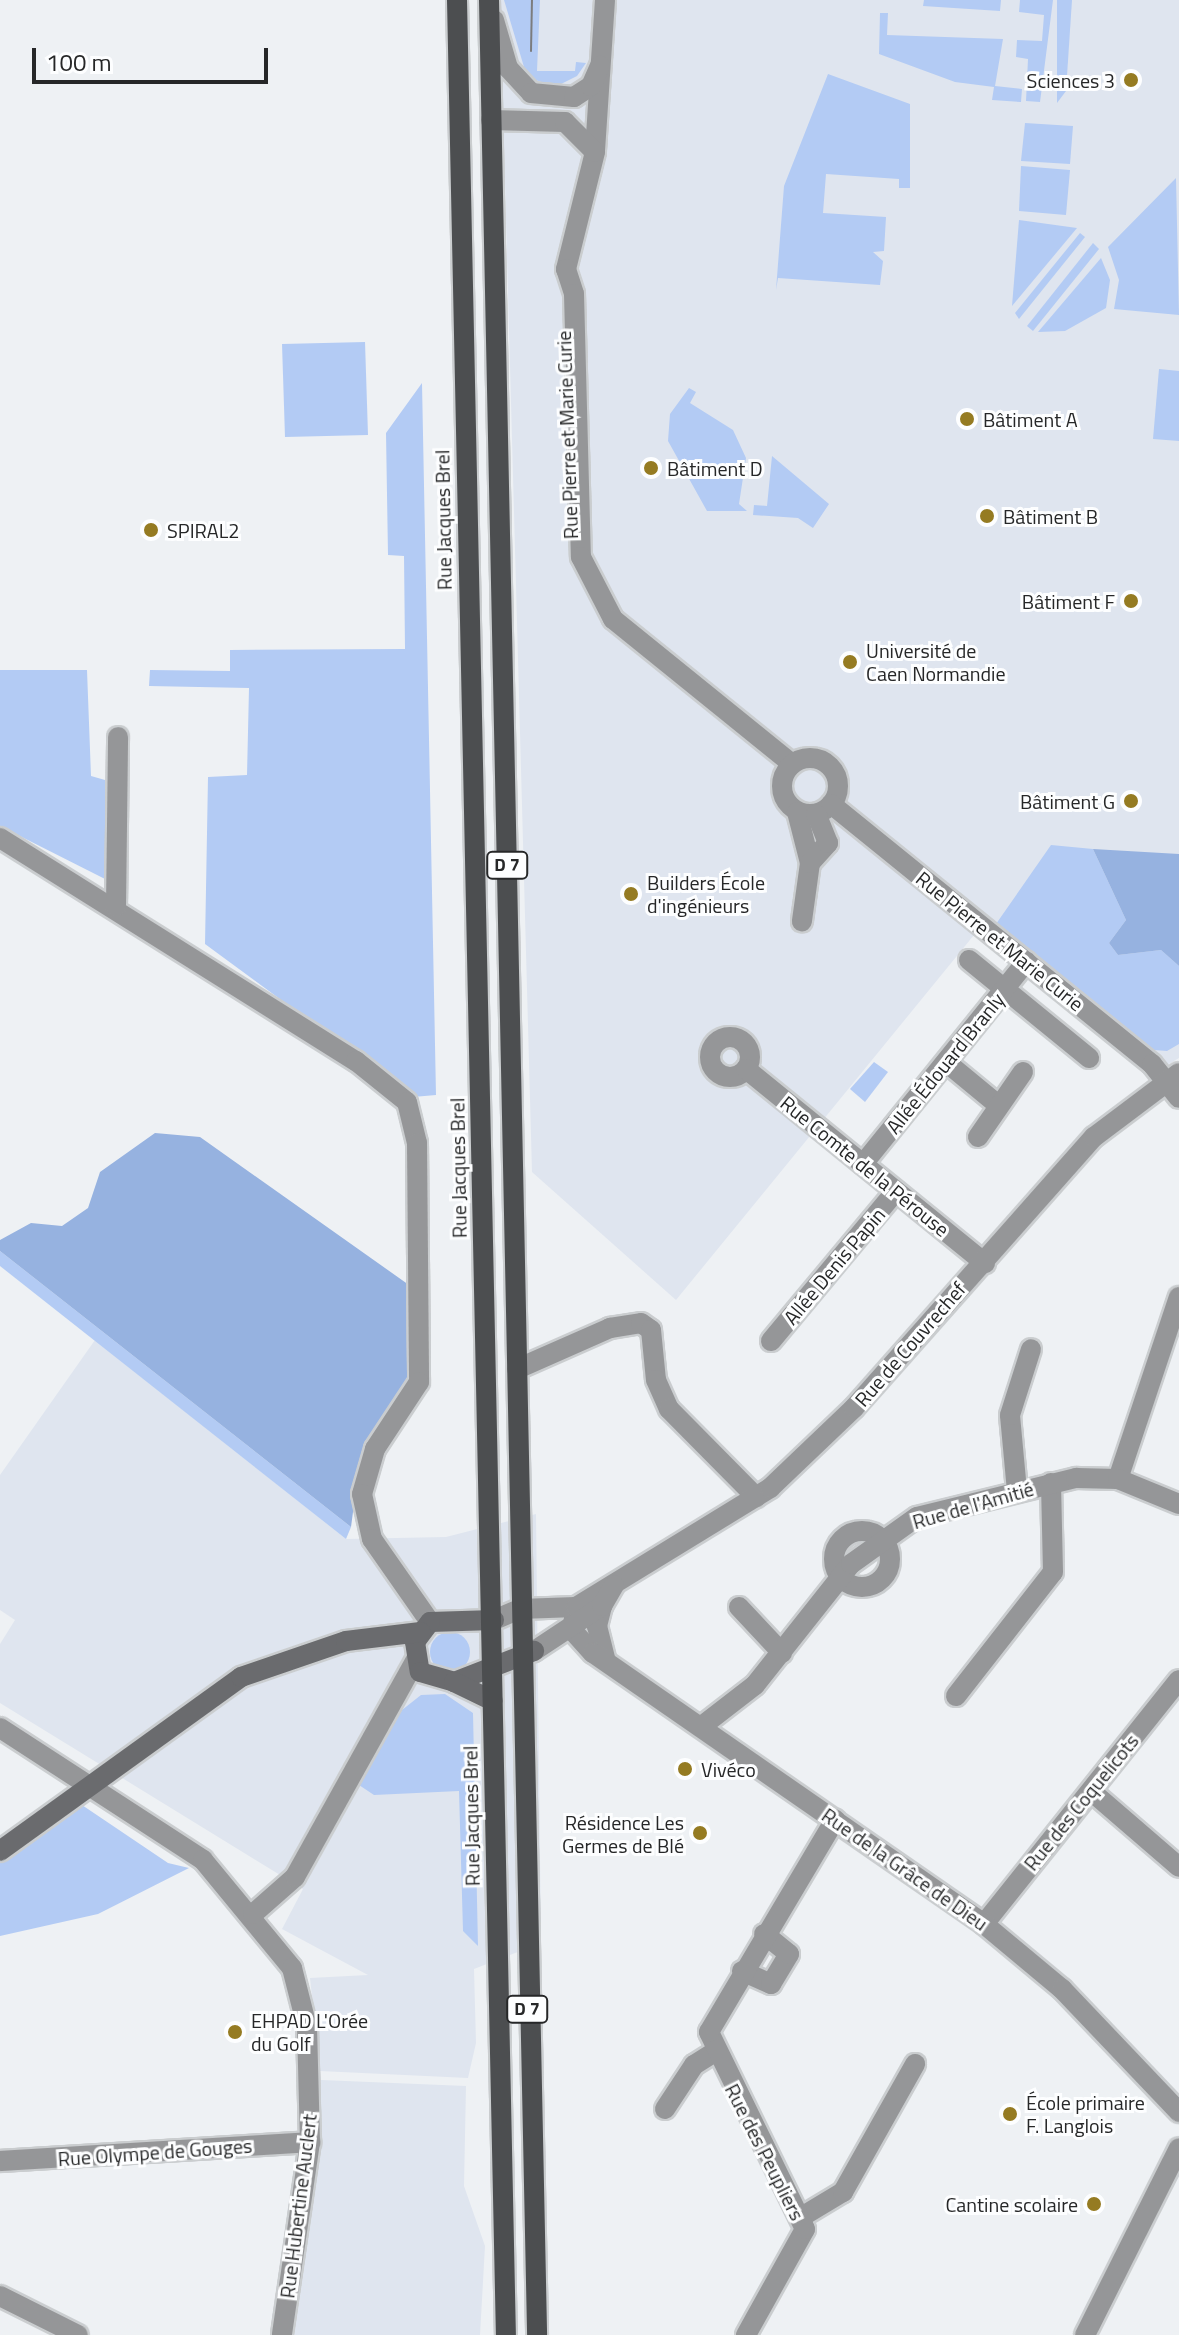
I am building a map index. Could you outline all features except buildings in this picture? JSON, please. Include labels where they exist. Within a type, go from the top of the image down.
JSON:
[{"type":"main road","name":"Rue Jacques Brel","points":[[457,0],[494,1620],[492,1665],[506,2335]]},
{"type":"main road","name":"D 7","points":[[489,0],[523,1369],[520,1609],[524,1648],[537,2335]]},
{"type":"main road","points":[[457,60],[491,120]]},
{"type":"main road","points":[[0,1851],[241,1677],[346,1641],[384,1639],[425,1627],[494,1620],[524,1648],[492,1665],[447,1682]]},
{"type":"main road","points":[[415,1661],[425,1627]]},
{"type":"main road","points":[[384,1639],[447,1682],[493,1701]]},
{"type":"street","points":[[489,0],[508,68],[531,93],[574,97],[591,86],[600,66]]},
{"type":"street","name":"Rue Pierre et Marie Curie","points":[[605,0],[595,152],[570,287],[581,557],[597,599],[788,770]]},
{"type":"street","points":[[491,120],[565,122],[595,152]]},
{"type":"street","points":[[116,907],[118,737]]},
{"type":"street","points":[[802,921],[815,810],[838,789],[829,766],[807,758],[788,770],[784,798],[815,810],[828,843],[810,863]]},
{"type":"street","name":"Rue Pierre et Marie Curie","points":[[815,810],[1026,962],[1171,1078],[1179,1098]]},
{"type":"street","points":[[0,838],[116,907],[356,1061],[407,1102],[417,1143],[419,1382],[375,1449],[362,1494],[372,1539],[425,1627]]},
{"type":"street","points":[[969,960],[1089,1058]]},
{"type":"street","name":"Allée Édouard Branly","points":[[863,1164],[1026,962]]},
{"type":"street","points":[[946,1062],[997,1104]]},
{"type":"street","name":"Rue Comte de la Pérouse","points":[[746,1069],[985,1263]]},
{"type":"street","points":[[978,1137],[997,1104],[1023,1072]]},
{"type":"street","name":"Rue de Couvrechef","points":[[494,1620],[520,1609],[576,1607],[756,1497],[835,1428],[1094,1137],[1171,1078]]},
{"type":"street","name":"Allée Denis Papin","points":[[771,1341],[896,1191]]},
{"type":"street","points":[[1118,1479],[1179,1297]]},
{"type":"street","points":[[523,1369],[610,1328],[641,1323],[651,1330],[656,1380],[669,1409],[756,1497]]},
{"type":"street","points":[[1017,1491],[1010,1415],[1031,1349]]},
{"type":"street","name":"Rue de l'Amitié","points":[[881,1538],[917,1517],[1051,1483],[1118,1479],[1179,1504]]},
{"type":"street","points":[[956,1696],[1053,1572],[1051,1483]]},
{"type":"street","points":[[702,1726],[782,1653],[841,1577],[836,1551],[847,1536],[865,1531],[881,1538],[890,1563],[882,1579],[866,1587],[841,1577]]},
{"type":"street","name":"Rue de Couvrechef","points":[[524,1648],[572,1630],[602,1606],[614,1585]]},
{"type":"street","points":[[602,1606],[597,1626],[605,1659]]},
{"type":"street","points":[[572,1630],[576,1607]]},
{"type":"street","points":[[739,1607],[782,1653]]},
{"type":"street","name":"Rue de la Grâce de Dieu","points":[[572,1630],[605,1659],[984,1924],[1062,1989],[1177,2105]]},
{"type":"street","points":[[253,1914],[295,1877],[398,1698],[415,1661]]},
{"type":"street","name":"Rue des Coquelicots","points":[[984,1924],[1179,1680]]},
{"type":"street","points":[[398,1698],[447,1682]]},
{"type":"street","name":"Rue Hubertine Auclert","points":[[0,1728],[95,1785],[203,1860],[253,1914],[302,1994],[310,2142],[282,2335]]},
{"type":"street","points":[[1091,1791],[1179,1867]]},
{"type":"street","points":[[665,2109],[694,2065],[713,2053],[711,2021],[835,1820]]},
{"type":"street","points":[[742,1971],[771,1984],[789,1954],[764,1934]]},
{"type":"street","name":"Rue des Peupliers","points":[[713,2053],[803,2216],[802,2244],[746,2335]]},
{"type":"street","points":[[803,2216],[843,2192],[915,2064]]},
{"type":"street","name":"Rue Olympe de Gouges","points":[[0,2161],[310,2142]]},
{"type":"street","points":[[1085,2335],[1179,2148]]},
{"type":"street","points":[[0,2296],[78,2335]]},
{"type":"shaded area","name":"Université de Caen Normandie","points":[[500,0],[1179,0],[1179,1058],[1150,1075],[974,935],[676,1300],[532,1172]]},
{"type":"shaded area","points":[[504,0],[540,0],[537,71],[575,71],[576,62],[586,63],[577,76],[555,87],[527,77]]},
{"type":"shaded area","points":[[924,0],[1001,0],[1000,11],[923,6]]},
{"type":"shaded area","points":[[1020,0],[1053,0],[1040,102],[1026,101],[1028,59],[1016,57],[1017,40],[1042,41],[1044,15],[1019,12]]},
{"type":"shaded area","points":[[1057,0],[1072,0],[1066,91],[1057,103]]},
{"type":"shaded area","points":[[880,13],[888,13],[887,35],[1003,39],[995,86],[1022,89],[1021,102],[992,100],[994,87],[955,82],[879,54]]},
{"type":"shaded area","points":[[828,74],[910,104],[910,188],[899,188],[899,179],[826,174],[823,213],[886,217],[884,251],[873,252],[883,261],[880,285],[778,278],[776,290],[784,186]]},
{"type":"shaded area","points":[[1025,123],[1073,126],[1070,164],[1021,161]]},
{"type":"shaded area","points":[[1021,166],[1070,170],[1066,215],[1019,211]]},
{"type":"shaded area","points":[[1176,178],[1179,315],[1114,309],[1119,280],[1108,247]]},
{"type":"shaded area","points":[[1019,220],[1077,228],[1012,306]]},
{"type":"shaded area","points":[[1080,233],[1085,237],[1019,319],[1015,313]]},
{"type":"shaded area","points":[[1093,243],[1099,249],[1033,331],[1027,326]]},
{"type":"shaded area","points":[[1101,258],[1110,280],[1106,308],[1065,331],[1038,332]]},
{"type":"shaded area","points":[[365,342],[368,435],[285,437],[282,344]]},
{"type":"shaded area","points":[[1159,369],[1179,371],[1179,441],[1153,439]]},
{"type":"shaded area","points":[[422,383],[436,1095],[413,1097],[205,944],[208,777],[247,775],[249,688],[149,686],[150,670],[230,671],[230,650],[405,649],[404,556],[388,555],[386,433]]},
{"type":"shaded area","points":[[689,388],[696,392],[690,403],[733,430],[746,458],[739,504],[747,511],[707,511],[668,441],[670,414]]},
{"type":"shaded area","points":[[772,456],[829,504],[813,528],[798,518],[753,515],[754,505],[767,506]]},
{"type":"shaded area","points":[[0,670],[87,670],[91,776],[105,780],[105,879],[0,826]]},
{"type":"shaded area","points":[[1051,845],[1093,849],[1126,920],[1109,943],[1118,955],[1161,950],[1179,966],[1179,1044],[1167,1051],[1154,1050],[996,924]]},
{"type":"shaded area","points":[[1093,849],[1179,854],[1179,966],[1161,950],[1118,955],[1109,943],[1126,920]]},
{"type":"shaded area","points":[[874,1062],[888,1072],[865,1102],[850,1089]]},
{"type":"shaded area","points":[[155,1133],[200,1137],[409,1285],[411,1375],[359,1467],[351,1527],[0,1251],[0,1240],[31,1223],[62,1226],[88,1208],[100,1172]]},
{"type":"shaded area","points":[[0,1251],[351,1527],[346,1539],[0,1266]]},
{"type":"shaded area","points":[[95,1340],[346,1539],[446,1537],[536,1514],[541,1943],[474,1969],[476,2043],[468,2078],[320,2071],[310,1978],[368,1975],[282,1929],[303,1889],[0,1703],[0,1644],[15,1620],[0,1610],[0,1475]]},
{"type":"shaded area","points":[[450,1632],[464,1638],[470,1652],[464,1666],[450,1672],[436,1666],[430,1652],[436,1638]]},
{"type":"shaded area","points":[[445,1694],[473,1713],[478,1946],[463,1931],[459,1791],[374,1795],[359,1785],[402,1710],[421,1695]]},
{"type":"shaded area","points":[[79,1803],[168,1863],[189,1868],[98,1914],[0,1936],[0,1861]]},
{"type":"shaded area","points":[[321,2080],[466,2086],[464,2186],[485,2246],[480,2335],[291,2335],[317,2173]]},
{"type":"tram line","points":[[531,51],[532,0]]},
{"type":"place","name":"Sciences 3","points":[[1131,80]]},
{"type":"place","name":"Bâtiment A","points":[[967,419]]},
{"type":"place","name":"Bâtiment D","points":[[651,468]]},
{"type":"place","name":"Bâtiment B","points":[[987,516]]},
{"type":"place","name":"SPIRAL2","points":[[151,530]]},
{"type":"place","name":"Bâtiment F","points":[[1131,601]]},
{"type":"place","name":"Université de Caen Normandie","points":[[850,662]]},
{"type":"place","name":"Bâtiment G","points":[[1131,801]]},
{"type":"place","name":"Builders École d'ingénieurs","points":[[631,894]]},
{"type":"place","name":"Vivéco","points":[[685,1769]]},
{"type":"place","name":"Résidence Les Germes de Blé","points":[[700,1833]]},
{"type":"place","name":"EHPAD L'Orée du Golf","points":[[235,2032]]},
{"type":"place","name":"École primaire F. Langlois","points":[[1010,2114]]},
{"type":"place","name":"Cantine scolaire","points":[[1094,2204]]}]
